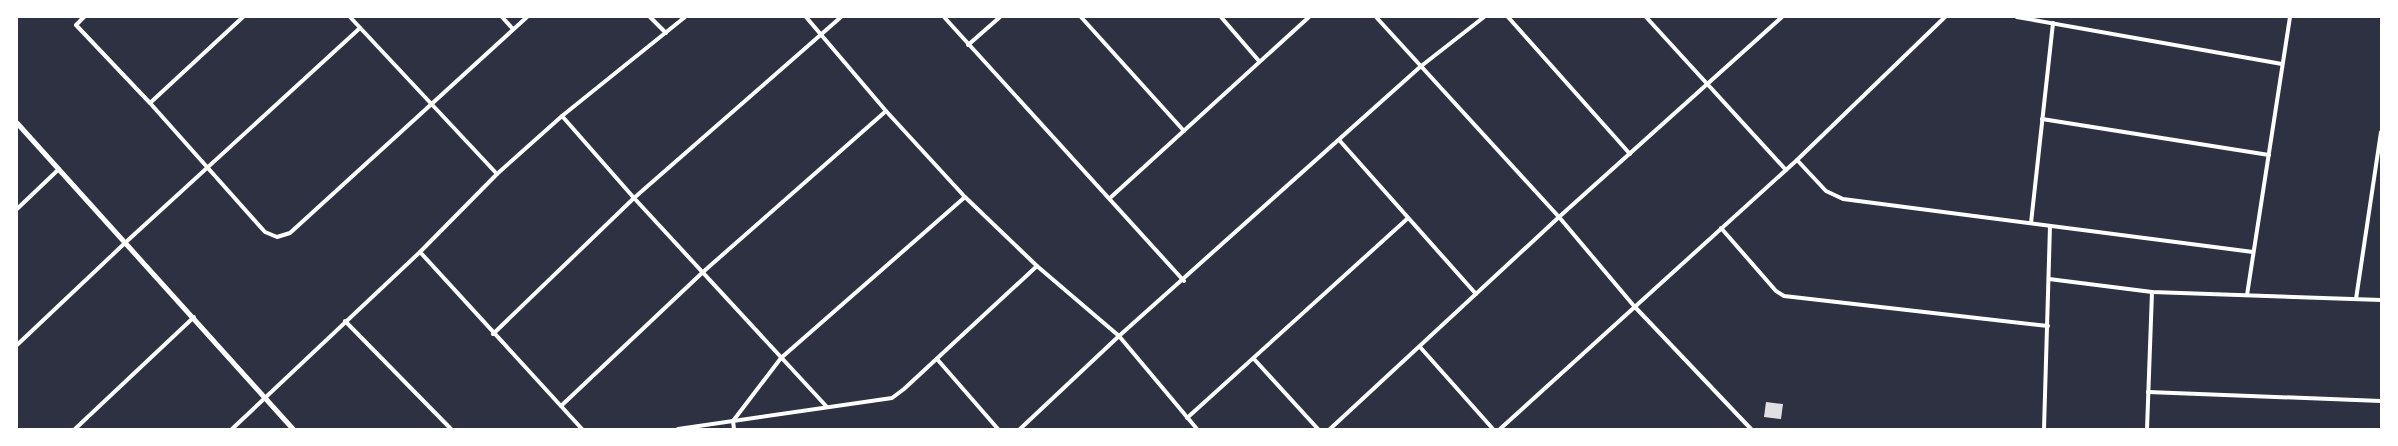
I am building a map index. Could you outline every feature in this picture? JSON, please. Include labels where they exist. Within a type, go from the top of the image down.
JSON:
[{"type":"street","points":[[84,17],[76,25],[150,103],[265,232],[277,237],[290,233],[430,103],[526,17]]},
{"type":"street","points":[[150,103],[243,17]]},
{"type":"street","points":[[350,17],[497,174]]},
{"type":"street","points":[[502,17],[513,29]]},
{"type":"street","points":[[650,17],[666,33]]},
{"type":"street","points":[[232,429],[420,252],[497,174],[562,116],[684,17]]},
{"type":"street","points":[[806,17],[886,111],[965,197],[1037,266],[1119,336],[1197,429]]},
{"type":"street","points":[[494,334],[634,198],[841,17]]},
{"type":"street","points":[[944,17],[1184,281]]},
{"type":"street","points":[[968,45],[1000,17]]},
{"type":"street","points":[[1081,17],[1184,131]]},
{"type":"street","points":[[1221,17],[1259,61]]},
{"type":"street","points":[[1110,198],[1309,17]]},
{"type":"street","points":[[1376,17],[1420,67],[1559,217],[1634,306],[1751,429]]},
{"type":"street","points":[[1020,429],[1119,336],[1184,281],[1420,67],[1484,17]]},
{"type":"street","points":[[1508,17],[1630,154]]},
{"type":"street","points":[[1646,17],[1786,170]]},
{"type":"street","points":[[1330,429],[1559,217],[1782,17]]},
{"type":"street","points":[[1500,429],[1634,306],[1797,160],[1941,19],[1945,17]]},
{"type":"street","points":[[2017,17],[2282,64]]},
{"type":"street","points":[[2248,295],[2253,252],[2290,17]]},
{"type":"street","points":[[2031,223],[2053,23]]},
{"type":"street","points":[[17,346],[126,242],[208,169],[360,28]]},
{"type":"street","points":[[561,406],[703,272],[886,111]]},
{"type":"street","points":[[562,116],[634,198],[827,407]]},
{"type":"street","points":[[2042,120],[2269,155]]},
{"type":"street","points":[[17,123],[194,317],[293,429]]},
{"type":"street","points":[[2356,299],[2381,132]]},
{"type":"street","points":[[1340,141],[1407,219],[1476,294]]},
{"type":"street","points":[[1797,160],[1826,191],[1836,197],[2253,252]]},
{"type":"street","points":[[17,209],[60,169]]},
{"type":"street","points":[[734,429],[733,421],[781,358],[965,197]]},
{"type":"street","points":[[1187,418],[1254,360],[1407,219]]},
{"type":"street","points":[[2044,429],[2050,279],[2050,226]]},
{"type":"street","points":[[1721,228],[1776,291],[1784,296],[2048,326]]},
{"type":"street","points":[[420,252],[582,429]]},
{"type":"street","points":[[678,429],[892,398],[937,359],[1037,266]]},
{"type":"street","points":[[2050,279],[2152,292],[2381,300]]},
{"type":"street","points":[[2147,429],[2152,292]]},
{"type":"street","points":[[75,429],[194,317]]},
{"type":"street","points":[[345,321],[451,429]]},
{"type":"street","points":[[1420,347],[1493,429]]},
{"type":"street","points":[[937,359],[998,429]]},
{"type":"street","points":[[1254,360],[1318,429]]},
{"type":"street","points":[[2148,392],[2381,401]]},
{"type":"building","points":[[1766,402],[1783,404],[1781,419],[1764,417]]}]
